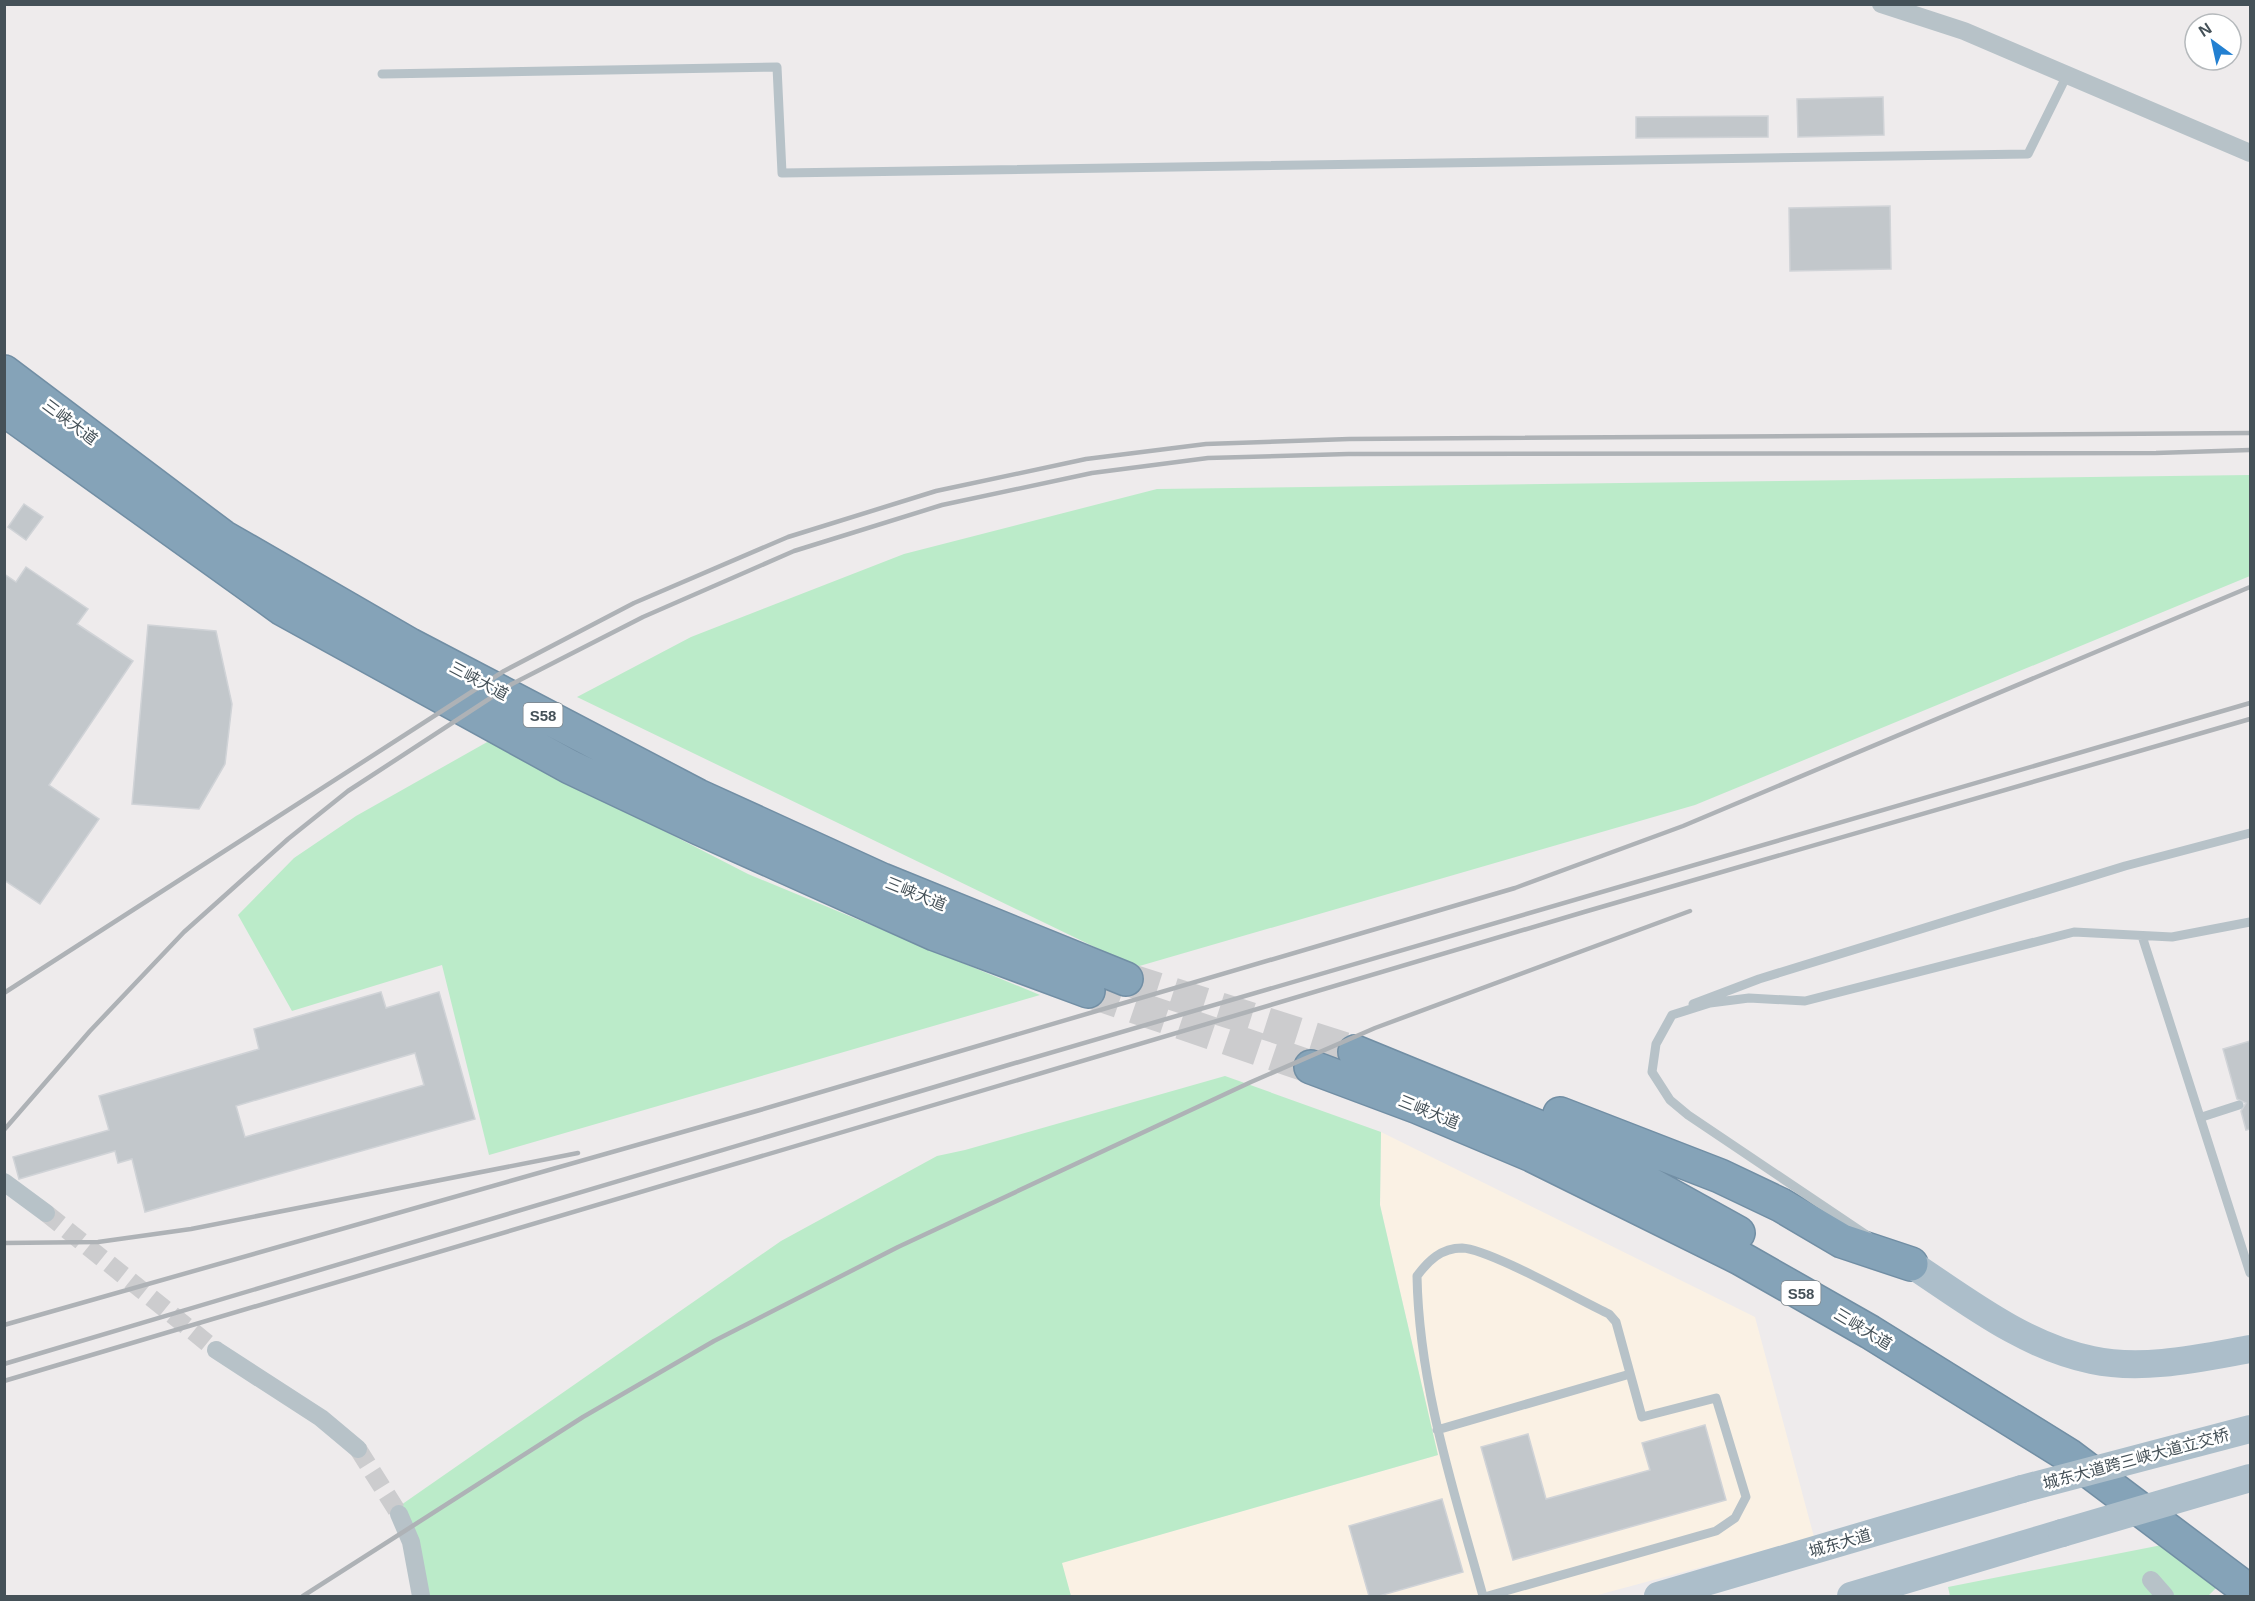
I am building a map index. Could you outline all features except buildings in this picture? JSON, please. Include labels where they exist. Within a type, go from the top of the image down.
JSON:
[{"type":"highway","name":"三峡大道","points":[[4,372],[223,537],[410,645],[698,796],[882,880],[1126,979]]},
{"type":"highway","name":"三峡大道","points":[[4,409],[283,609],[570,767],[935,934],[1088,991]]},
{"type":"highway","name":"三峡大道","points":[[1911,1264],[1842,1241],[1781,1205],[1720,1176],[1456,1073],[1355,1052],[1570,1140],[1890,1318],[2084,1438],[2250,1564]]},
{"type":"highway","name":"三峡大道","points":[[1311,1067],[1418,1107],[1532,1155],[1740,1258],[1870,1332],[2068,1455],[2250,1592]]},
{"type":"main road","points":[[1911,1264],[2004,1325],[2056,1350],[2093,1361],[2134,1364],[2169,1362],[2250,1349]]},
{"type":"main road","name":"城东大道跨三峡大道立交桥","points":[[2022,1490],[2250,1429]]},
{"type":"main road","points":[[1851,1596],[2250,1478]]},
{"type":"main road","name":"城东大道","points":[[1658,1596],[2022,1490]]},
{"type":"street","points":[[1881,4],[1964,31],[2250,153]]},
{"type":"street","points":[[4,1182],[46,1213]]},
{"type":"street","points":[[216,1350],[321,1418],[358,1449]]},
{"type":"street","points":[[399,1514],[411,1542],[421,1596]]},
{"type":"street","points":[[2151,1580],[2165,1596]]},
{"type":"lane","points":[[382,74],[777,67],[782,173],[2028,154],[2067,75]]},
{"type":"lane","points":[[1911,1264],[1688,1115],[1670,1100],[1652,1072],[1656,1044],[1672,1016],[1707,997],[1759,979],[2125,866],[2250,833]]},
{"type":"lane","points":[[1672,1016],[1710,1003],[1749,998],[1805,1001],[2074,932],[2172,937],[2250,922]]},
{"type":"lane","points":[[2142,936],[2202,1117],[2250,1273]]},
{"type":"lane","points":[[2202,1117],[2239,1105]]},
{"type":"lane","points":[[1461,1248],[1489,1256],[1609,1314],[1616,1322],[1642,1417],[1716,1398],[1746,1497],[1744,1505],[1735,1518],[1716,1532],[1486,1596],[1437,1430],[1418,1324],[1417,1276],[1432,1257],[1461,1248]]},
{"type":"lane","points":[[1437,1430],[1630,1374]]},
{"type":"shaded area","points":[[1381,1132],[1755,1317],[1814,1537],[1594,1596],[1071,1596],[1061,1563],[1438,1455],[1380,1205]]},
{"type":"green space","points":[[2250,475],[2250,576],[1695,805],[1136,967],[577,697],[691,637],[904,554],[1157,489]]},
{"type":"green space","points":[[489,741],[748,874],[1040,995],[489,1155],[442,965],[292,1011],[238,915],[294,858],[356,816]]},
{"type":"green space","points":[[1225,1076],[1381,1132],[1380,1205],[1438,1455],[1062,1563],[1071,1596],[429,1596],[418,1539],[401,1505],[781,1241],[937,1156]]},
{"type":"green space","points":[[2167,1544],[2218,1586],[2208,1596],[1950,1596],[1948,1587]]},
{"type":"tunnel","points":[[1126,979],[1355,1052]]},
{"type":"tunnel","points":[[1088,991],[1311,1067]]},
{"type":"tunnel","points":[[46,1213],[216,1350]]},
{"type":"tunnel","points":[[358,1449],[399,1514]]},
{"type":"railway","points":[[4,993],[504,671],[634,603],[788,537],[936,491],[1086,459],[1206,444],[1349,439],[2250,433]]},
{"type":"railway","points":[[4,1130],[90,1031],[184,932],[288,839],[348,791],[512,684],[643,617],[794,551],[942,505],[1092,473],[1208,458],[1348,454],[2156,453],[2250,450]]},
{"type":"railway","points":[[4,1325],[760,1110],[1515,888],[1683,826],[2250,587]]},
{"type":"railway","points":[[4,1364],[1005,1066],[2250,703]]},
{"type":"railway","points":[[4,1381],[1584,912],[2250,719]]},
{"type":"railway","points":[[303,1596],[583,1417],[714,1341],[898,1247],[1251,1082],[1375,1028],[1690,911]]},
{"type":"railway","points":[[4,1243],[98,1242],[191,1229],[578,1153]]}]
